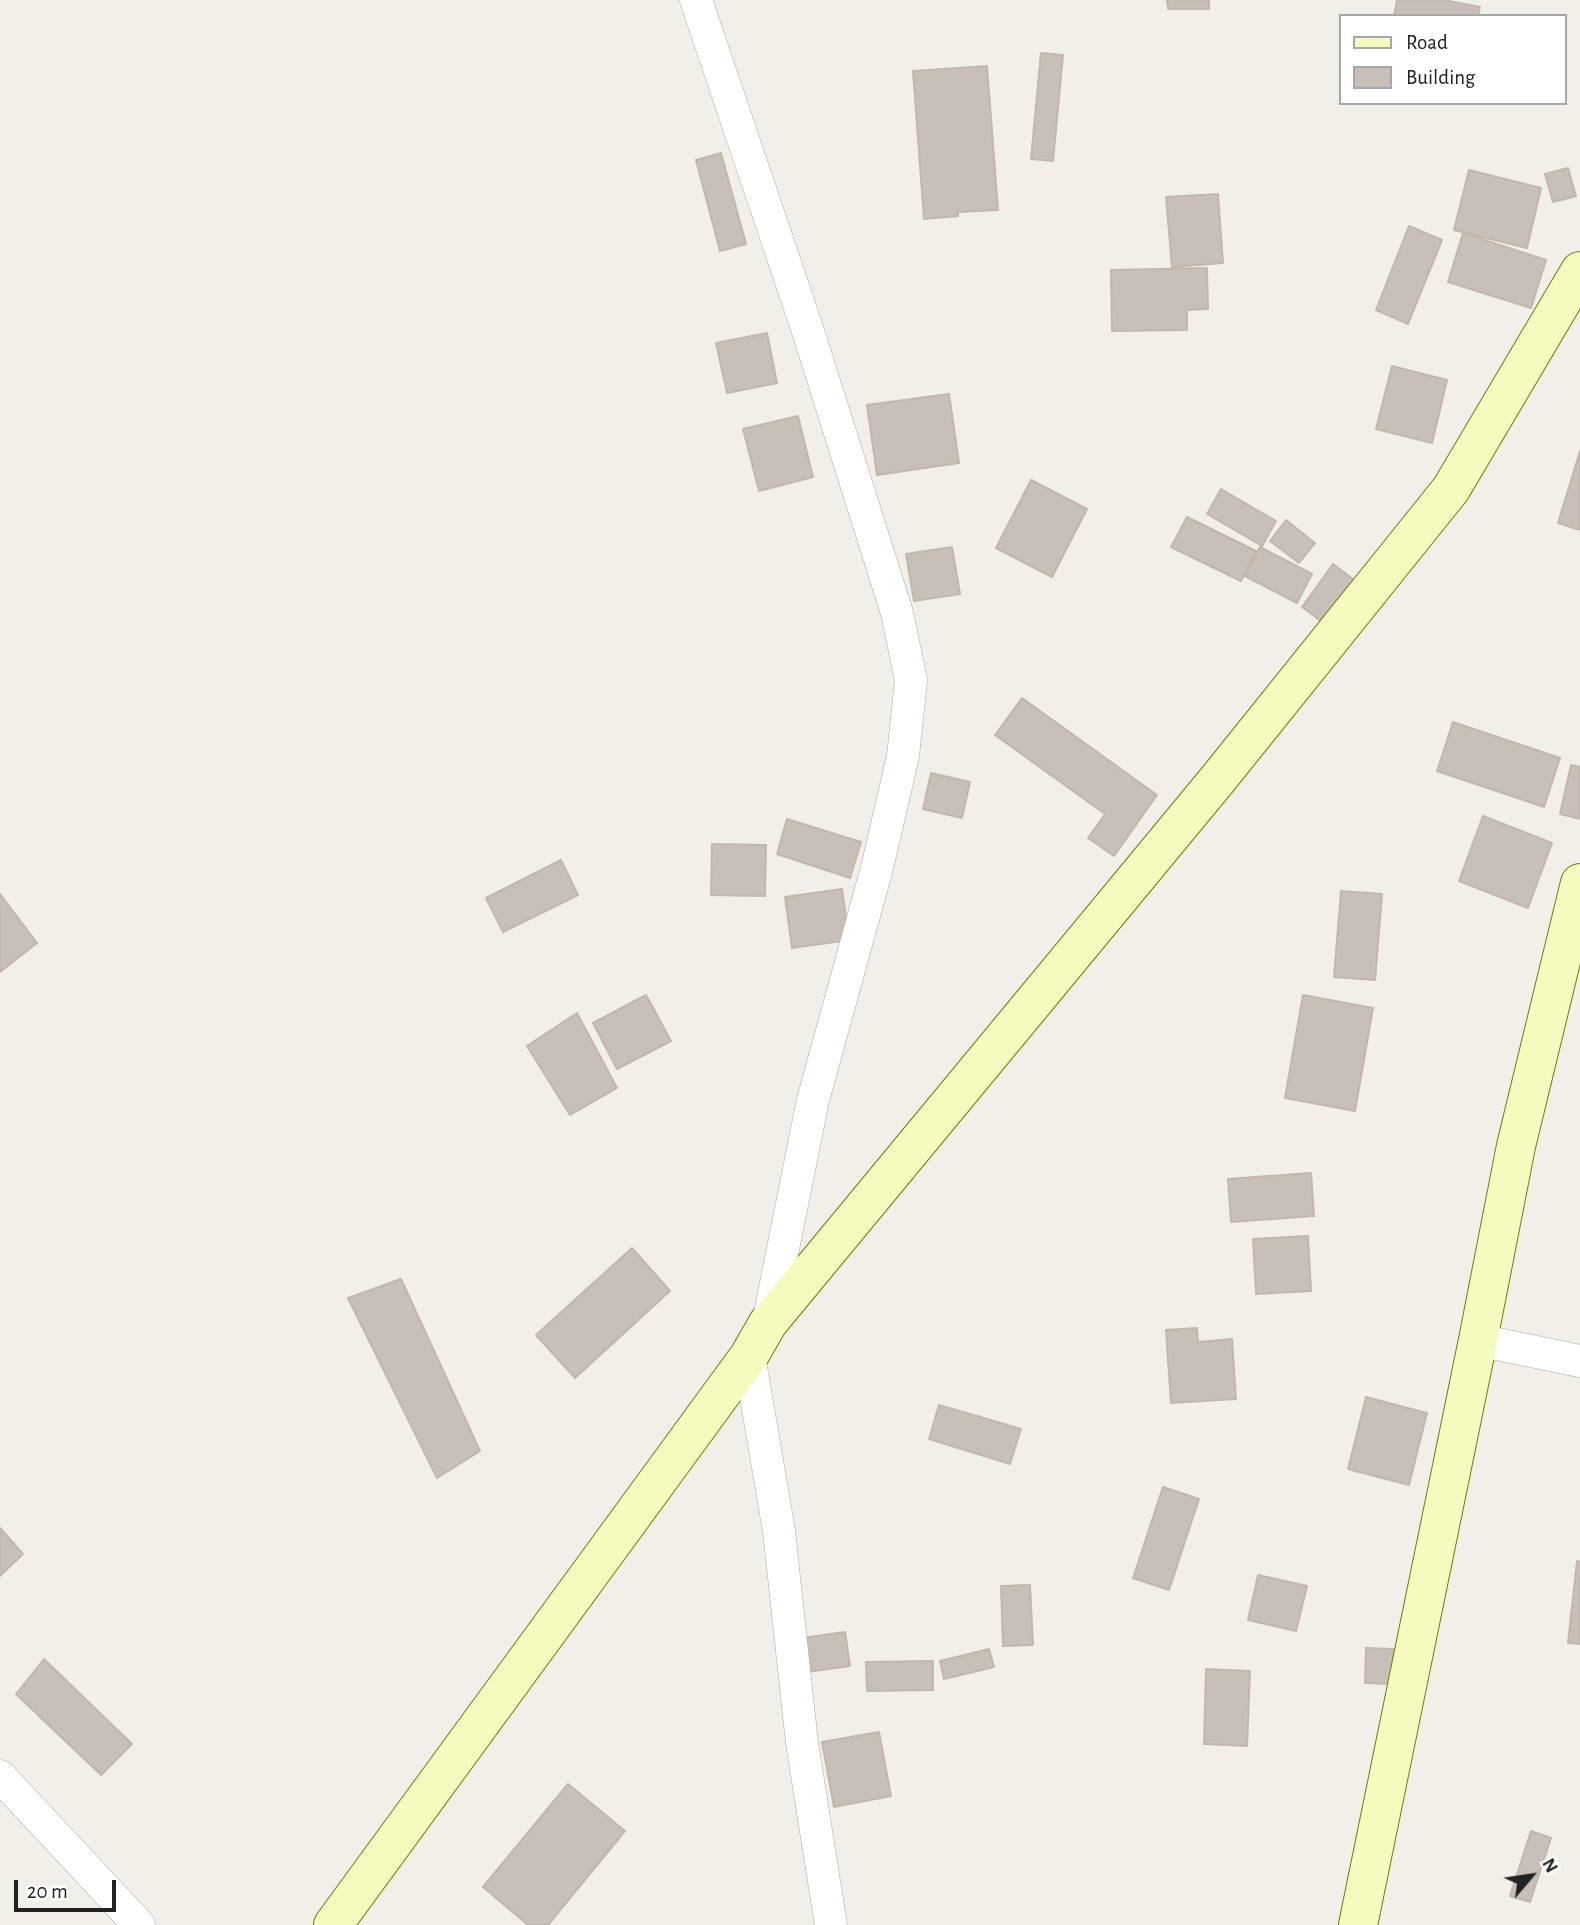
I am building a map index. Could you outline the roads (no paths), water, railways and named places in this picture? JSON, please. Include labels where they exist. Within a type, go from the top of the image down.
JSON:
[{"type":"street","points":[[696,0],[824,382],[897,613],[911,680],[900,768],[877,869],[813,1100],[768,1323]]},
{"type":"street","points":[[333,1925],[749,1356],[768,1323],[1218,779],[1451,489],[1580,271]]},
{"type":"street","points":[[1358,1925],[1516,1146],[1580,883]]},
{"type":"street","points":[[1478,1340],[1580,1361]]},
{"type":"street","points":[[749,1356],[779,1531],[802,1743],[831,1925]]},
{"type":"street","points":[[0,1776],[139,1925]]}]
